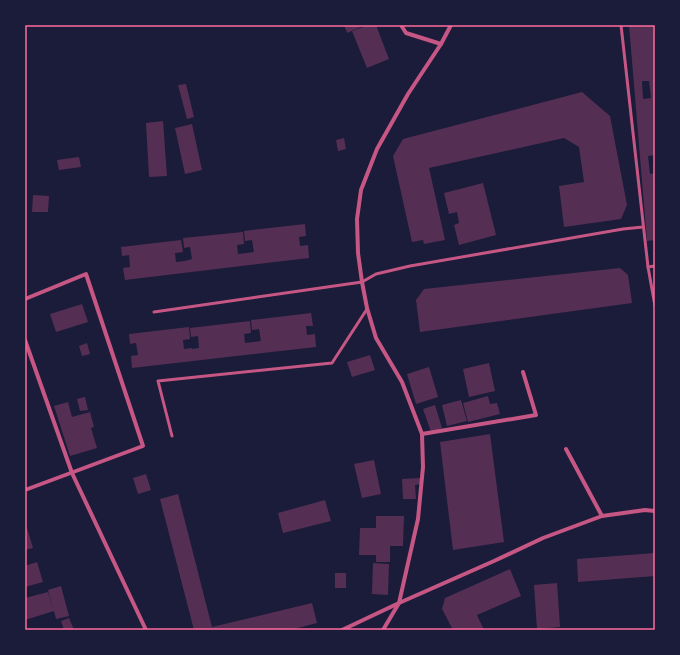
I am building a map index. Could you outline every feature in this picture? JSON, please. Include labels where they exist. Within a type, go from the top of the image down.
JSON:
[{"type":"street","points":[[402,25],[406,33],[441,44]]},
{"type":"street","points":[[383,630],[400,603],[418,519],[423,467],[422,434],[402,382],[376,338],[367,308],[362,282],[358,252],[357,219],[361,190],[377,148],[408,94],[441,44],[451,25]]},
{"type":"street","points":[[25,299],[86,274],[143,446],[25,490]]},
{"type":"street","points":[[25,340],[72,473],[146,630]]},
{"type":"street","points":[[422,434],[536,415],[523,372]]},
{"type":"street","points":[[566,449],[602,516]]},
{"type":"street","points":[[342,630],[543,538],[602,516],[645,510],[655,511]]},
{"type":"lane","points":[[621,25],[643,226],[655,306]]},
{"type":"lane","points":[[154,312],[362,282],[376,274],[410,266],[643,226]]},
{"type":"lane","points":[[648,267],[655,266]]},
{"type":"lane","points":[[172,436],[158,381],[332,363],[367,308]]},
{"type":"building","points":[[344,25],[365,25],[347,33]]},
{"type":"building","points":[[368,25],[376,25],[389,59],[367,68],[352,31]]},
{"type":"building","points":[[629,25],[653,25],[655,53],[655,155],[648,156],[650,174],[655,173],[655,240],[647,241]],"holes":[[[642,81],[649,81],[651,98],[643,99]]]},
{"type":"building","points":[[186,84],[194,117],[187,119],[178,85]]},
{"type":"building","points":[[582,92],[610,116],[627,205],[621,219],[564,227],[559,186],[584,182],[579,147],[564,138],[429,168],[445,240],[424,244],[423,240],[412,242],[393,156],[403,139]]},
{"type":"building","points":[[163,121],[167,176],[149,177],[146,123]]},
{"type":"building","points":[[192,124],[202,170],[185,174],[175,128]]},
{"type":"building","points":[[344,138],[346,149],[338,151],[336,140]]},
{"type":"building","points":[[79,157],[81,167],[59,170],[57,160]]},
{"type":"building","points":[[483,183],[496,235],[459,245],[454,225],[459,223],[457,212],[449,214],[444,193]]},
{"type":"building","points":[[33,195],[49,196],[48,212],[32,212]]},
{"type":"building","points":[[305,224],[306,236],[299,237],[300,246],[308,245],[309,258],[125,280],[123,268],[130,267],[129,255],[122,256],[121,247],[181,240],[183,252],[175,253],[176,262],[185,261],[192,259],[190,247],[184,248],[183,238],[243,232],[244,244],[237,245],[238,254],[247,253],[254,252],[252,240],[245,241],[244,231]]},
{"type":"building","points":[[620,268],[628,275],[632,303],[420,332],[416,300],[424,289]]},
{"type":"building","points":[[82,304],[88,322],[56,332],[50,314]]},
{"type":"building","points":[[311,313],[313,326],[306,326],[307,335],[315,334],[316,347],[132,368],[131,356],[138,355],[136,343],[130,344],[129,334],[189,327],[190,339],[183,340],[184,349],[192,349],[199,348],[198,336],[191,337],[190,328],[250,321],[251,333],[244,334],[245,343],[254,342],[261,341],[259,329],[252,330],[251,320]]},
{"type":"building","points":[[87,343],[90,354],[82,356],[79,346]]},
{"type":"building","points":[[370,355],[375,370],[352,377],[347,362]]},
{"type":"building","points":[[489,363],[495,391],[469,397],[463,369]]},
{"type":"building","points":[[429,367],[438,397],[416,404],[407,374]]},
{"type":"building","points":[[488,396],[490,404],[497,403],[500,414],[468,422],[463,403]]},
{"type":"building","points":[[85,397],[88,410],[80,411],[77,399]]},
{"type":"building","points":[[461,400],[467,421],[447,426],[442,405]]},
{"type":"building","points":[[68,402],[72,417],[90,412],[94,427],[91,428],[97,448],[70,456],[54,406]]},
{"type":"building","points":[[435,405],[442,428],[431,432],[423,409]]},
{"type":"building","points":[[490,434],[504,542],[453,550],[440,442]]},
{"type":"building","points":[[374,460],[381,494],[362,498],[354,464]]},
{"type":"building","points":[[146,474],[151,490],[138,494],[133,478]]},
{"type":"building","points":[[420,478],[420,484],[415,485],[416,499],[403,499],[402,479]]},
{"type":"building","points":[[178,494],[212,627],[312,603],[317,623],[290,630],[194,630],[160,499]]},
{"type":"building","points":[[325,500],[331,521],[283,533],[278,513]]},
{"type":"building","points":[[376,516],[404,516],[403,546],[390,546],[390,562],[376,562],[376,555],[359,555],[360,528],[376,528]]},
{"type":"building","points":[[25,528],[27,528],[33,548],[25,550]]},
{"type":"building","points":[[655,553],[655,576],[578,582],[577,559]]},
{"type":"building","points":[[37,562],[43,582],[25,587],[25,566]]},
{"type":"building","points":[[373,563],[389,564],[388,595],[372,594]]},
{"type":"building","points":[[510,569],[521,596],[477,615],[484,630],[453,630],[442,609],[445,598]]},
{"type":"building","points":[[335,573],[346,573],[346,588],[335,588]]},
{"type":"building","points":[[557,583],[560,627],[537,629],[534,585]]},
{"type":"building","points":[[61,586],[69,616],[56,619],[54,611],[25,620],[25,598],[48,592],[53,609],[48,590]]},
{"type":"building","points":[[69,618],[74,630],[64,630],[61,621]]}]
